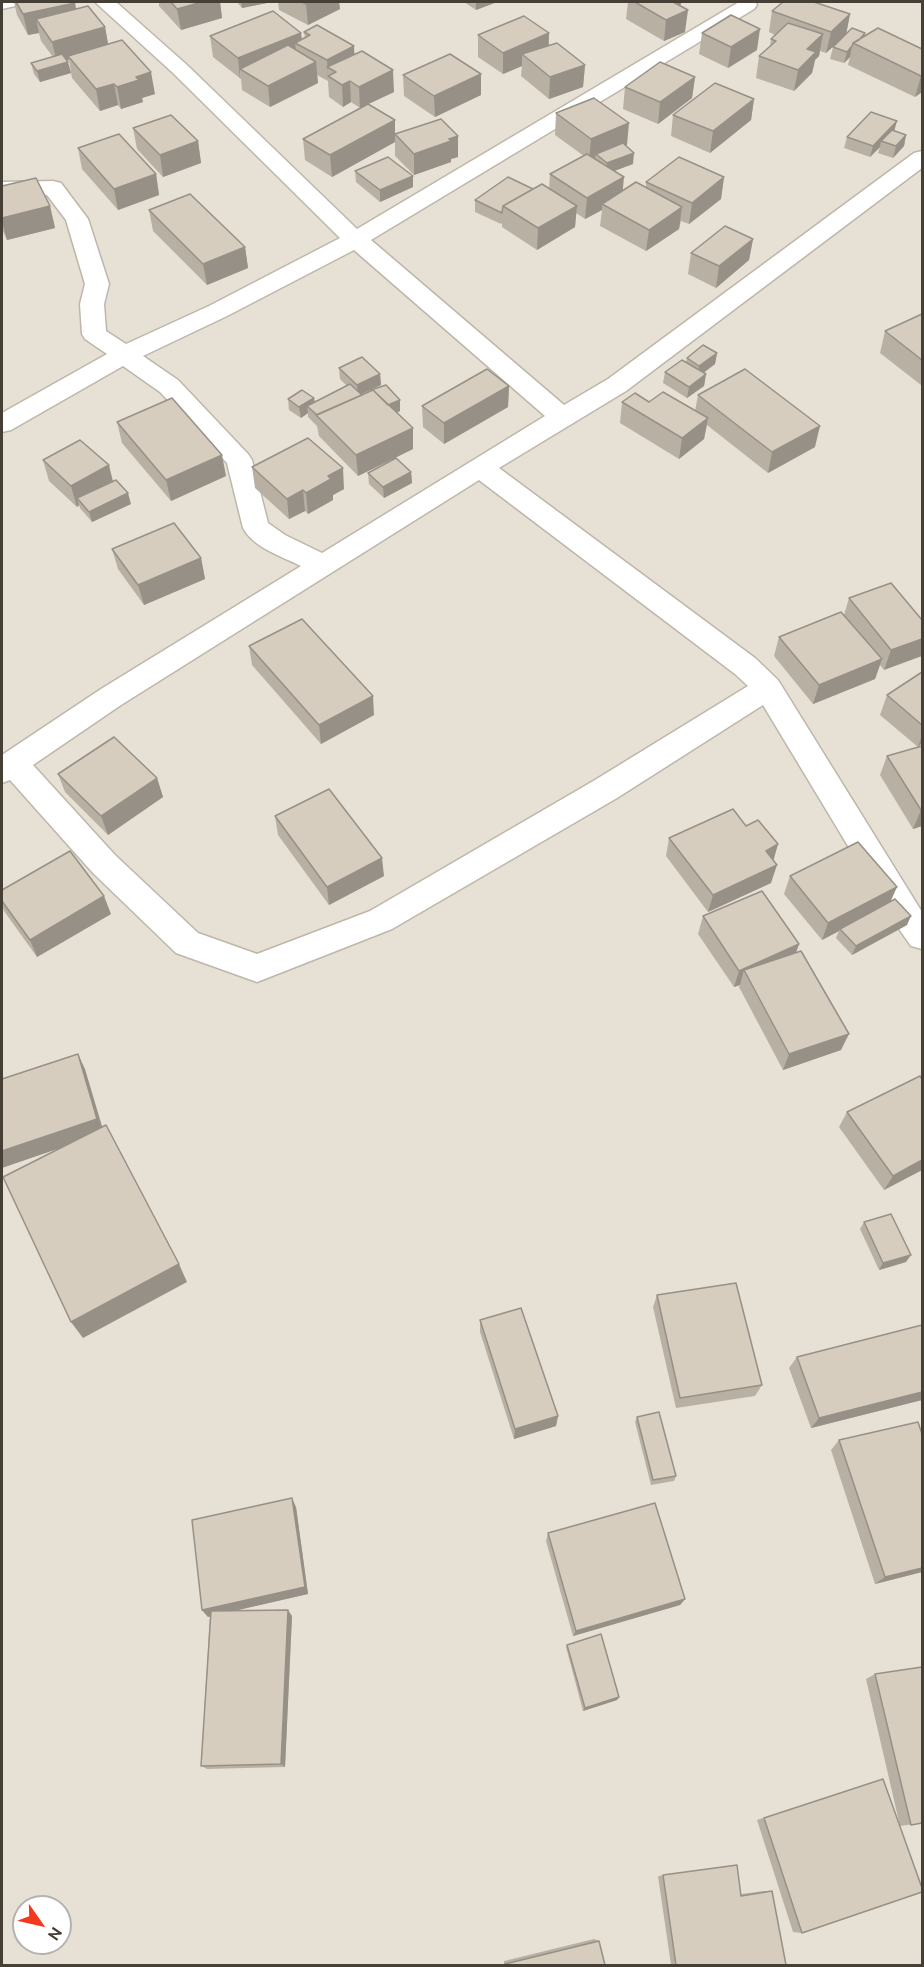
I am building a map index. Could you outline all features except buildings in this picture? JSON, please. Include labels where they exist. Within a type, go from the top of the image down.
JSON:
[{"type":"street","points":[[2,3],[8,2]]},
{"type":"street","points":[[105,2],[180,69],[355,240],[562,418]]},
{"type":"street","points":[[2,424],[124,355],[218,312],[355,240],[747,5]]},
{"type":"street","points":[[768,688],[606,789],[381,920],[257,968],[187,943],[7,767],[111,697],[480,467],[617,385],[922,158]]},
{"type":"street","points":[[2,189],[53,188],[77,219],[97,284],[93,304],[93,334],[170,386],[239,460],[256,528],[275,542],[323,565]]},
{"type":"street","points":[[480,467],[745,666],[768,688],[903,910],[922,936]]},
{"type":"shaded area","points":[[2,2],[922,2],[922,1965],[2,1966]]}]
